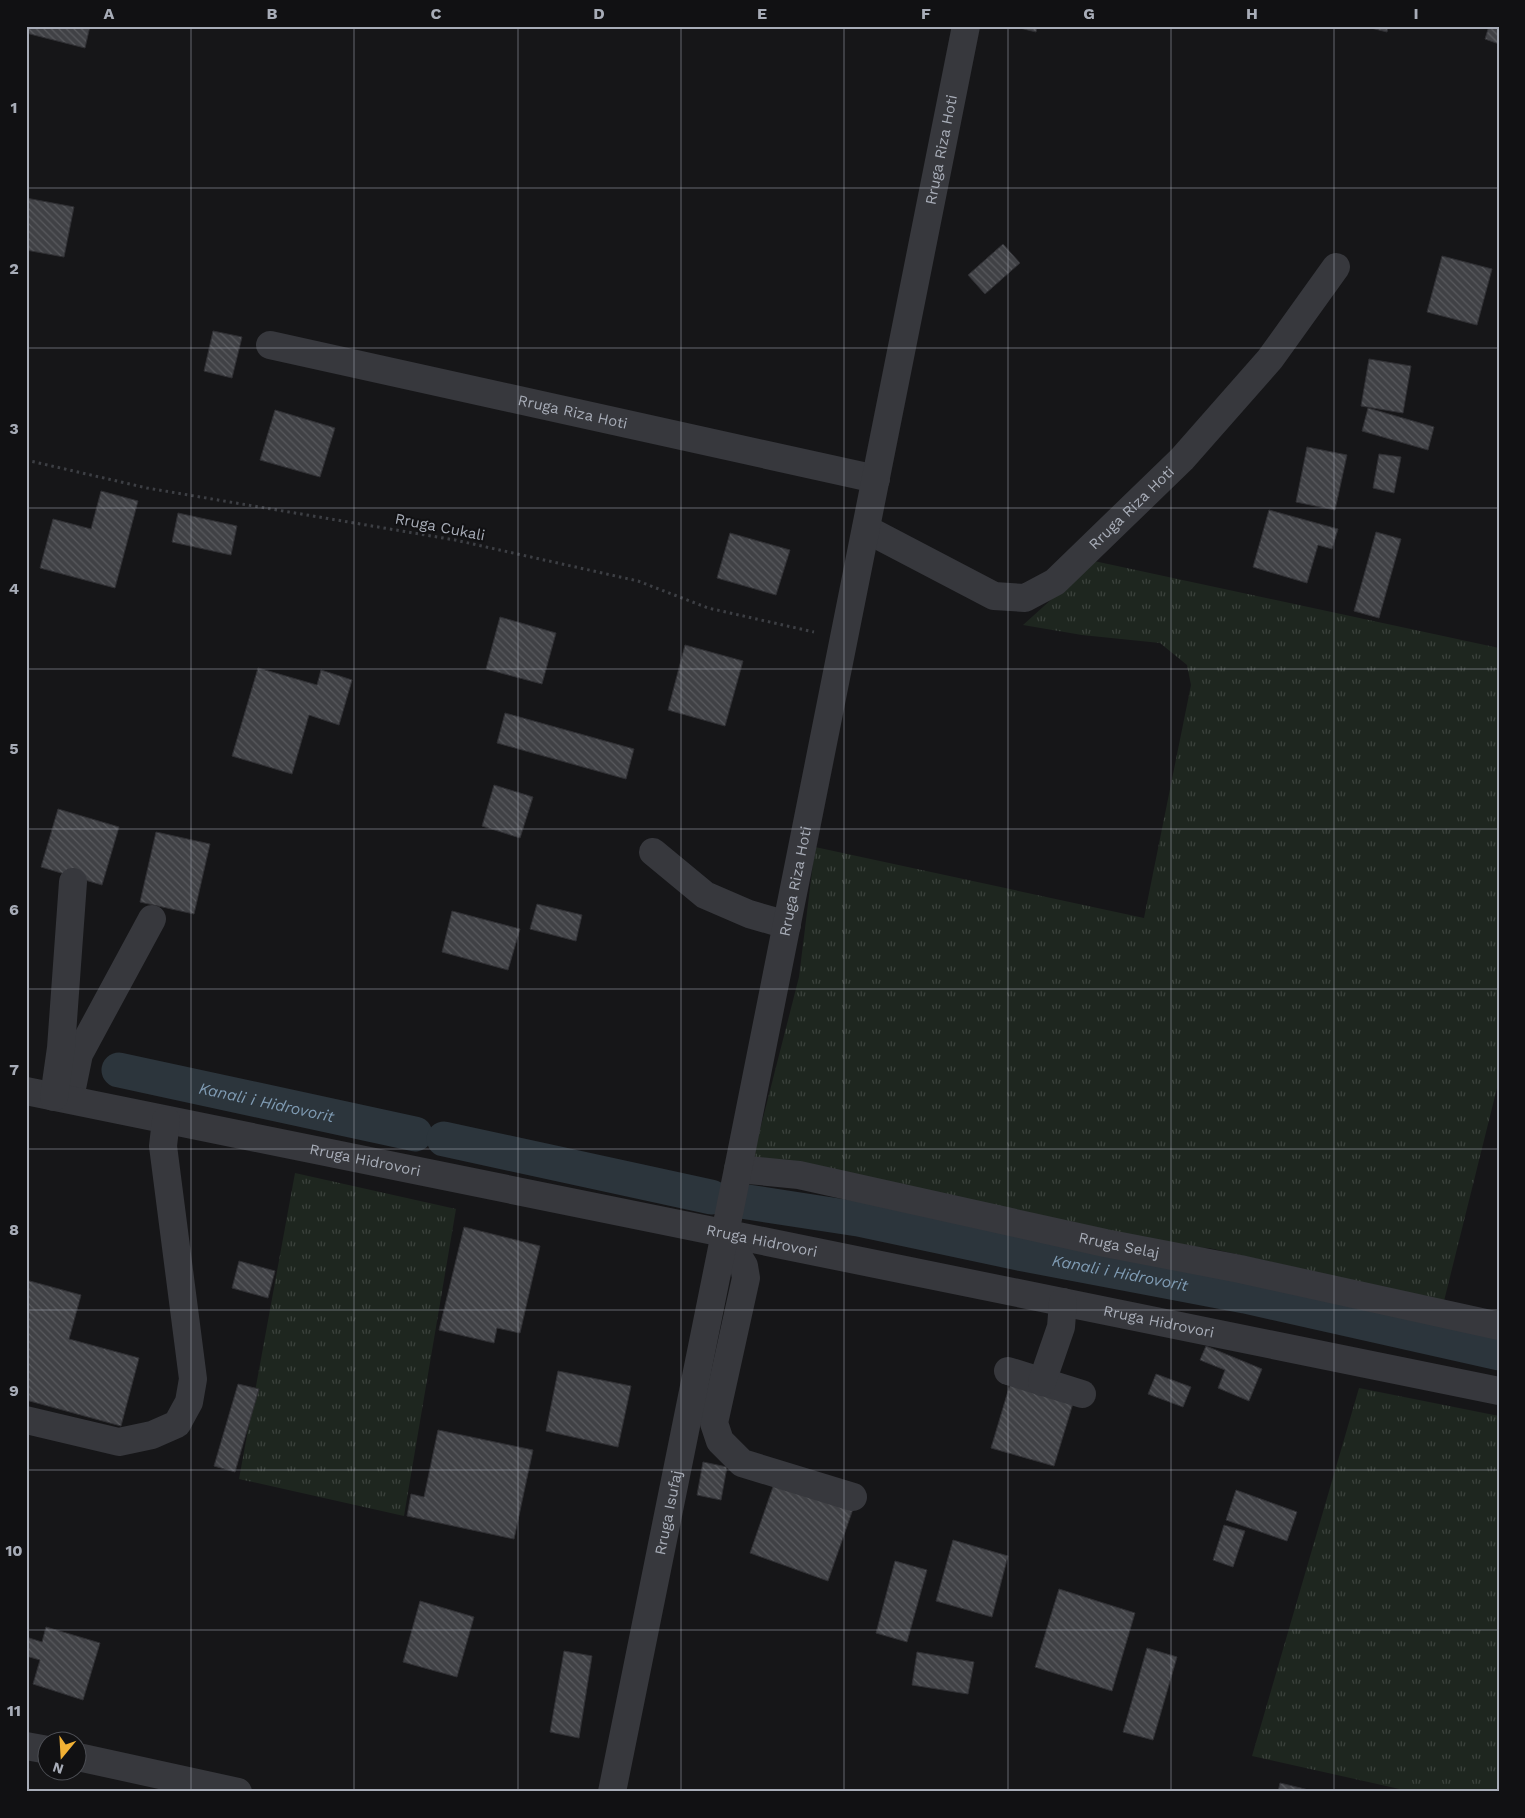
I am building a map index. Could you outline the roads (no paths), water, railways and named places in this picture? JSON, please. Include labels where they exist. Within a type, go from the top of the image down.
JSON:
[{"type":"street","name":"Rruga Riza Hoti","points":[[725,1234],[966,26]]},
{"type":"street","name":"Rruga Riza Hoti","points":[[866,529],[994,596],[1025,598],[1055,582],[1182,459],[1270,359],[1336,267]]},
{"type":"street","name":"Rruga Riza Hoti","points":[[270,345],[876,479]]},
{"type":"street","points":[[653,852],[705,895],[749,914],[787,925]]},
{"type":"street","points":[[62,1099],[62,1048],[73,882]]},
{"type":"street","points":[[62,1099],[79,1054],[152,919]]},
{"type":"street","name":"Rruga Hidrovori","points":[[26,1091],[1499,1390]]},
{"type":"street","points":[[26,1420],[119,1442],[152,1434],[177,1424],[190,1402],[193,1379],[163,1146],[166,1120]]},
{"type":"street","name":"Rruga Selaj","points":[[738,1169],[799,1175],[1105,1243],[1240,1269],[1499,1326]]},
{"type":"street","points":[[725,1234],[744,1266],[746,1278],[714,1423],[720,1442],[742,1463],[853,1497]]},
{"type":"street","name":"Rruga Isufaj","points":[[612,1792],[725,1234]]},
{"type":"street","points":[[1042,1382],[1060,1327],[1063,1302]]},
{"type":"street","points":[[1008,1371],[1082,1394]]},
{"type":"street","points":[[88,1759],[238,1792]]},
{"type":"waterway","name":"Kanali i Hidrovorit","points":[[119,1070],[415,1134]]},
{"type":"waterway","name":"Kanali i Hidrovorit","points":[[444,1139],[711,1197]]},
{"type":"waterway","name":"Kanali i Hidrovorit","points":[[741,1201],[858,1219],[1023,1254],[1245,1296],[1499,1353]]}]
